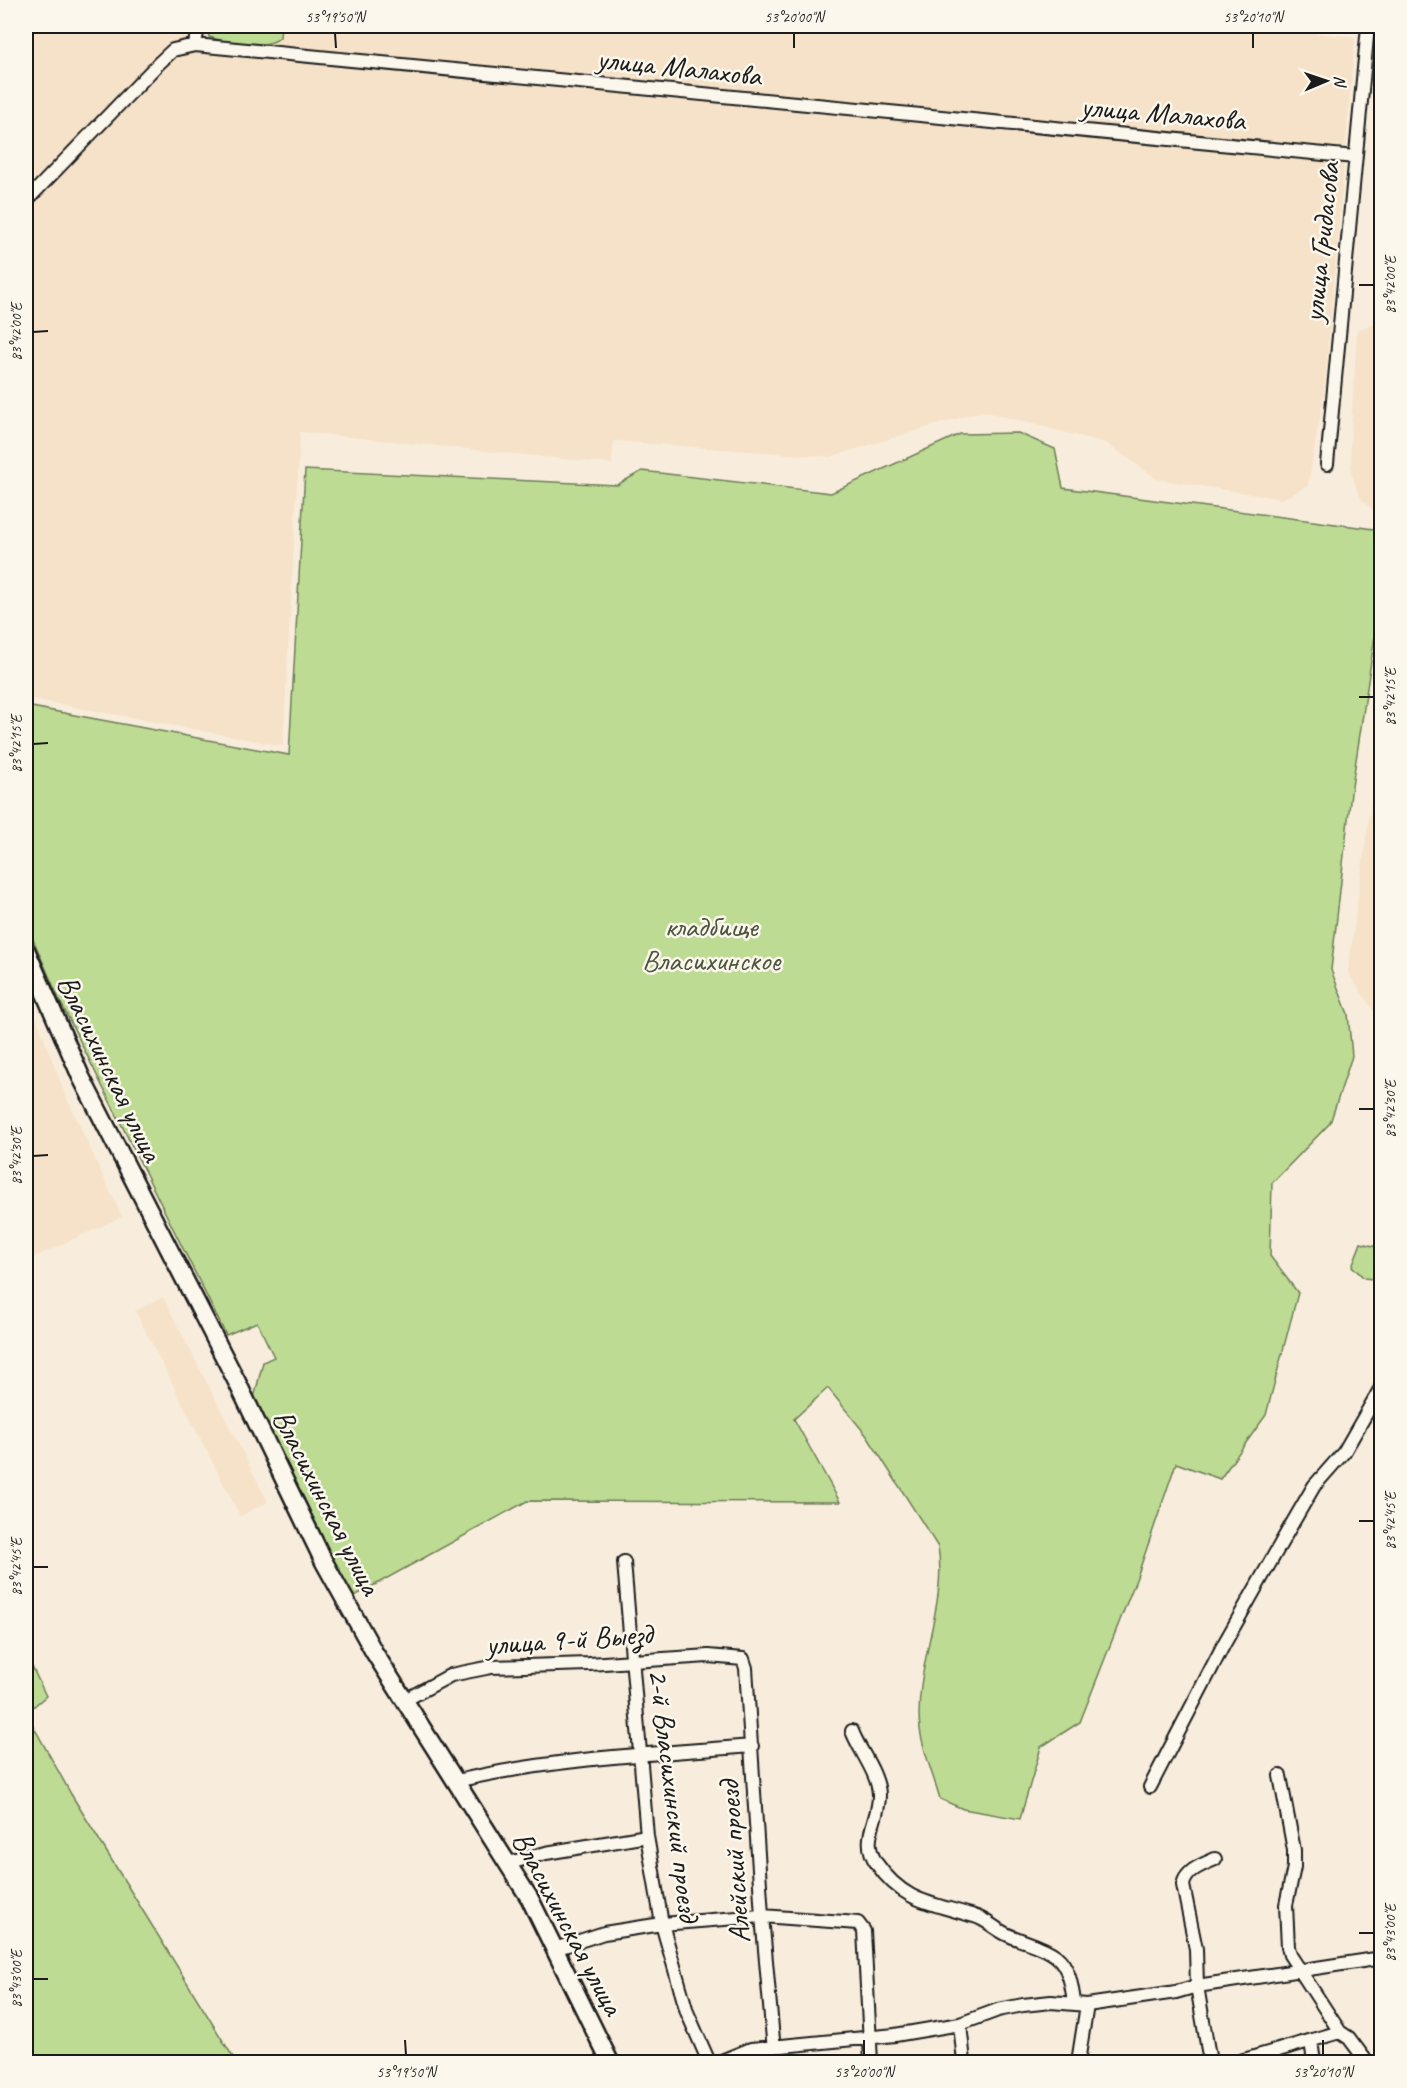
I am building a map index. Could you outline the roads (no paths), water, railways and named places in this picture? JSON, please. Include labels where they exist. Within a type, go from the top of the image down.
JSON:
[{"type":"street","points":[[195,45],[198,26]]},
{"type":"street","name":"улица Гридасова","points":[[1327,464],[1368,26]]},
{"type":"street","name":"улица Малахова","points":[[26,201],[173,50],[195,45],[1355,157]]},
{"type":"street","name":"Власихинская улица","points":[[26,950],[81,1077],[237,1382],[347,1606],[509,1863],[555,1949],[610,2062]]},
{"type":"street","points":[[1150,1787],[1224,1644],[1289,1529],[1314,1486],[1344,1452],[1382,1386]]},
{"type":"street","name":"2-й Власихинский проезд","points":[[624,1562],[647,1836],[662,1924],[687,2012],[709,2062]]},
{"type":"street","name":"улица 9-й Выезд","points":[[405,1700],[451,1675],[491,1667],[708,1656],[742,1659]]},
{"type":"street","name":"Алейский проезд","points":[[742,1659],[746,1668],[762,1916],[775,2062]]},
{"type":"street","points":[[852,1731],[878,1786],[878,1805],[868,1841],[869,1851],[877,1865],[909,1897],[930,1905],[977,1916],[1005,1934],[1058,1957],[1067,1970],[1080,2003],[1078,2062]]},
{"type":"street","points":[[457,1781],[502,1771],[639,1755],[752,1746]]},
{"type":"street","points":[[1280,1776],[1294,1850],[1285,1927],[1290,1955],[1340,2032],[1349,2038],[1367,2062]]},
{"type":"street","points":[[509,1863],[546,1853],[647,1836]]},
{"type":"street","points":[[1210,2062],[1197,1986],[1196,1949],[1182,1885],[1184,1877],[1192,1870],[1215,1859]]},
{"type":"street","points":[[555,1949],[604,1933],[662,1924],[762,1916],[858,1923],[864,1931],[871,2062]]},
{"type":"street","points":[[719,2062],[751,2049],[871,2038],[960,2024],[998,2010],[1051,2002],[1080,2003],[1176,1992],[1197,1986],[1382,1958]]},
{"type":"street","points":[[960,2024],[964,2062]]},
{"type":"street","points":[[1237,2062],[1340,2032]]},
{"type":"street","points":[[1311,2041],[1314,2062]]},
{"type":"park label","name":"кладбище Власихинское","points":[[711,943]]}]
